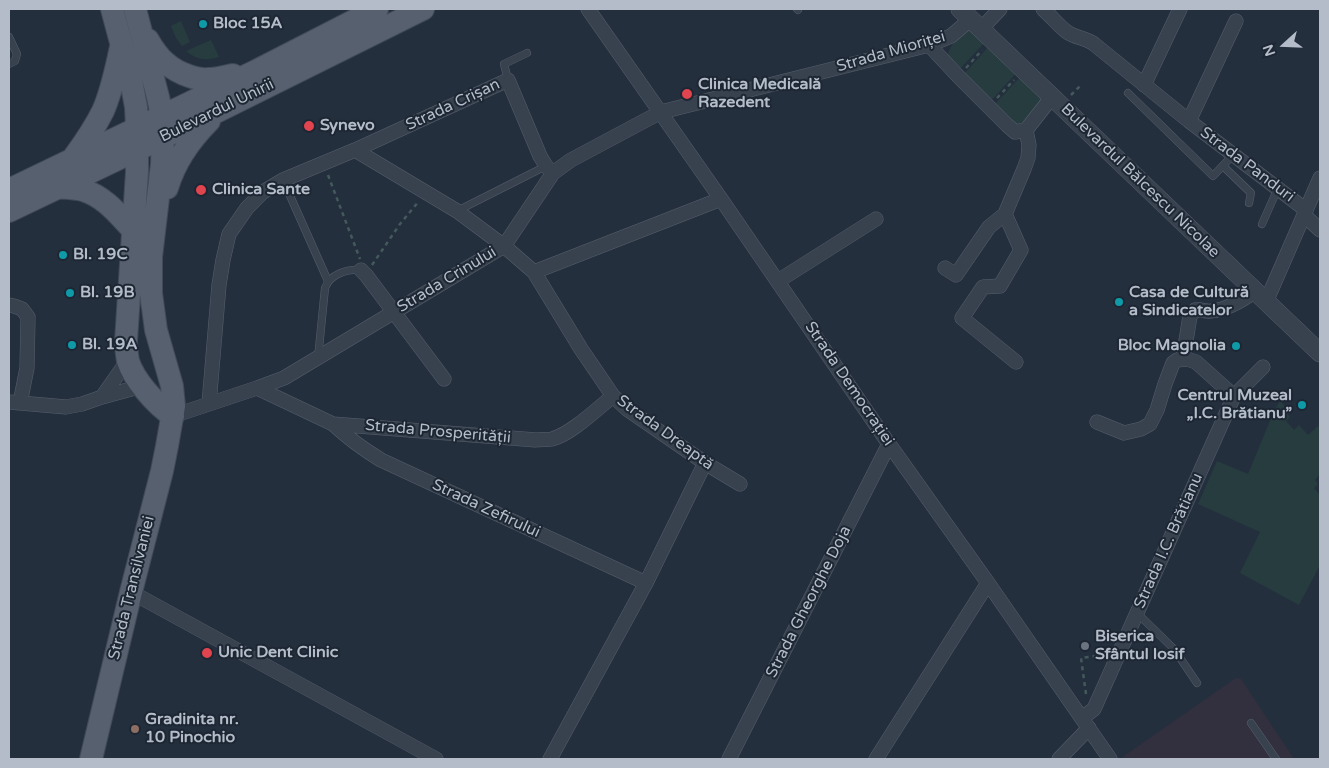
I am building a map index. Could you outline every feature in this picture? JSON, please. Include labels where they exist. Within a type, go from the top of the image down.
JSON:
[{"type":"main road","points":[[112,9],[134,96],[150,133]]},
{"type":"main road","name":"Bulevardul Unirii","points":[[9,211],[58,187],[256,71],[377,9]]},
{"type":"main road","name":"Bulevardul Unirii","points":[[9,190],[73,158],[220,110],[423,9]]},
{"type":"main road","points":[[137,17],[158,97],[150,133]]},
{"type":"main road","points":[[137,17],[152,48],[164,63],[182,74],[207,80],[256,71]]},
{"type":"main road","points":[[73,158],[91,133],[103,110],[112,88],[122,44]]},
{"type":"main road","points":[[58,187],[81,190],[101,198],[114,210],[143,230],[188,144],[220,110]]},
{"type":"main road","name":"Strada Transilvaniei","points":[[150,133],[143,230],[126,341],[128,360],[142,386],[157,404],[173,416]]},
{"type":"main road","name":"Strada Transilvaniei","points":[[91,759],[130,592],[162,471],[173,416],[174,393],[156,330],[151,293],[151,257],[143,230]]},
{"type":"main road","points":[[128,360],[143,354],[162,351]]},
{"type":"main road","points":[[142,386],[156,382],[169,374]]},
{"type":"street","name":"Strada Democrației","points":[[588,9],[1110,759]]},
{"type":"street","points":[[972,20],[1000,9]]},
{"type":"street","name":"Strada Panduri","points":[[1043,9],[1066,32],[1088,40],[1189,121],[1278,188],[1305,212],[1320,230]]},
{"type":"street","points":[[1144,85],[1180,9]]},
{"type":"street","name":"Strada Mioriței","points":[[661,112],[929,45],[951,36],[972,20]]},
{"type":"street","name":"Bulevardul Bălcescu Nicolae","points":[[972,20],[1320,353]]},
{"type":"street","name":"Strada Panduri","points":[[1189,121],[1236,21]]},
{"type":"street","points":[[929,45],[989,108],[1015,132],[1026,130],[1052,97]]},
{"type":"street","name":"Strada Crișan","points":[[209,404],[218,285],[223,260],[230,234],[247,208],[263,192],[283,180],[324,164],[508,80],[540,156],[550,170]]},
{"type":"street","points":[[355,150],[457,211],[504,246],[550,170],[661,112]]},
{"type":"street","points":[[945,268],[956,275],[989,227],[1005,214],[1028,158],[1029,145],[1026,130]]},
{"type":"street","points":[[1183,360],[1190,316],[1195,310],[1202,309],[1210,312],[1260,297],[1305,212],[1320,178]]},
{"type":"street","points":[[534,272],[721,199]]},
{"type":"street","points":[[1005,214],[1021,250],[1000,286],[983,287],[962,318],[1016,362]]},
{"type":"street","points":[[778,281],[876,219]]},
{"type":"street","name":"Strada Crinului","points":[[173,416],[284,378],[504,246],[534,272]]},
{"type":"street","name":"Strada Dreaptă","points":[[534,272],[581,349],[613,396],[627,409],[740,484]]},
{"type":"street","points":[[363,273],[444,378]]},
{"type":"street","points":[[9,305],[22,309],[28,317],[27,368],[14,402],[66,407],[142,386]]},
{"type":"street","points":[[1097,422],[1124,433],[1141,429],[1150,424],[1157,410],[1173,363],[1177,360],[1187,359],[1196,362],[1234,396]]},
{"type":"street","points":[[102,397],[128,360]]},
{"type":"street","name":"Strada I.C. Brătianu","points":[[1059,759],[1094,709],[1234,396],[1263,367]]},
{"type":"street","name":"Strada Prosperității","points":[[257,388],[333,424],[536,440],[552,439],[563,434],[613,396]]},
{"type":"street","name":"Strada Zefirului","points":[[333,424],[348,438],[381,460],[646,583]]},
{"type":"street","name":"Strada Gheorghe Doja","points":[[729,759],[889,444]]},
{"type":"street","points":[[550,759],[646,583],[705,462]]},
{"type":"street","points":[[876,759],[988,583]]},
{"type":"street","points":[[130,592],[436,759]]},
{"type":"lane","points":[[9,37],[17,54],[15,60],[9,64]]},
{"type":"lane","points":[[508,80],[504,64],[527,53]]},
{"type":"lane","points":[[1128,93],[1213,176],[1233,155]]},
{"type":"lane","points":[[1222,166],[1251,193],[1249,203]]},
{"type":"lane","points":[[457,211],[550,170]]},
{"type":"lane","points":[[283,180],[328,281]]},
{"type":"lane","points":[[1262,224],[1278,188]]},
{"type":"lane","points":[[318,358],[325,288],[328,281],[346,271],[354,269],[363,273]]},
{"type":"lane","points":[[1137,612],[1174,649],[1197,683]]},
{"type":"lane","points":[[1250,723],[1276,759]]},
{"type":"path","points":[[958,76],[972,20]]},
{"type":"path","points":[[989,108],[1023,69]]},
{"type":"path","points":[[324,164],[360,257],[363,273]]},
{"type":"path","points":[[363,273],[426,192]]},
{"type":"path","points":[[1086,694],[1081,658],[1096,656]]},
{"type":"shaded area","points":[[1236,678],[1241,679],[1294,759],[1123,759],[1124,756]]},
{"type":"green space","points":[[181,21],[190,42],[182,46],[171,26]]},
{"type":"green space","points":[[972,25],[987,40],[959,70],[948,56],[949,51],[957,39]]},
{"type":"green space","points":[[211,40],[219,57],[201,59],[186,51]]},
{"type":"green space","points":[[991,44],[1019,70],[990,102],[963,75]]},
{"type":"green space","points":[[1023,74],[1048,98],[1026,121],[1018,125],[1011,122],[994,105]]},
{"type":"green space","points":[[1280,401],[1288,409],[1286,412],[1290,417],[1286,421],[1294,430],[1299,425],[1308,435],[1318,426],[1320,428],[1320,474],[1315,480],[1318,484],[1314,488],[1320,495],[1320,565],[1299,605],[1240,573],[1260,532],[1198,504],[1217,461],[1248,474]]},
{"type":"place","name":"Bloc 15A","points":[[203,24]]},
{"type":"place","name":"Clinica Medicală Razedent","points":[[687,94]]},
{"type":"place","name":"Synevo","points":[[309,126]]},
{"type":"place","name":"Clinica Sante","points":[[201,190]]},
{"type":"place","name":"Bl. 19C","points":[[63,255]]},
{"type":"place","name":"Bl. 19B","points":[[70,293]]},
{"type":"place","name":"Casa de Cultură a Sindicatelor","points":[[1119,302]]},
{"type":"place","name":"Bl. 19A","points":[[72,345]]},
{"type":"place","name":"Bloc Magnolia","points":[[1236,346]]},
{"type":"place","name":"Centrul Muzeal „I.C. Brătianu”","points":[[1302,405]]},
{"type":"place","name":"Biserica Sfântul Iosif","points":[[1085,646]]},
{"type":"place","name":"Unic Dent Clinic","points":[[207,653]]},
{"type":"place","name":"Gradinita nr. 10 Pinochio","points":[[135,729]]}]
